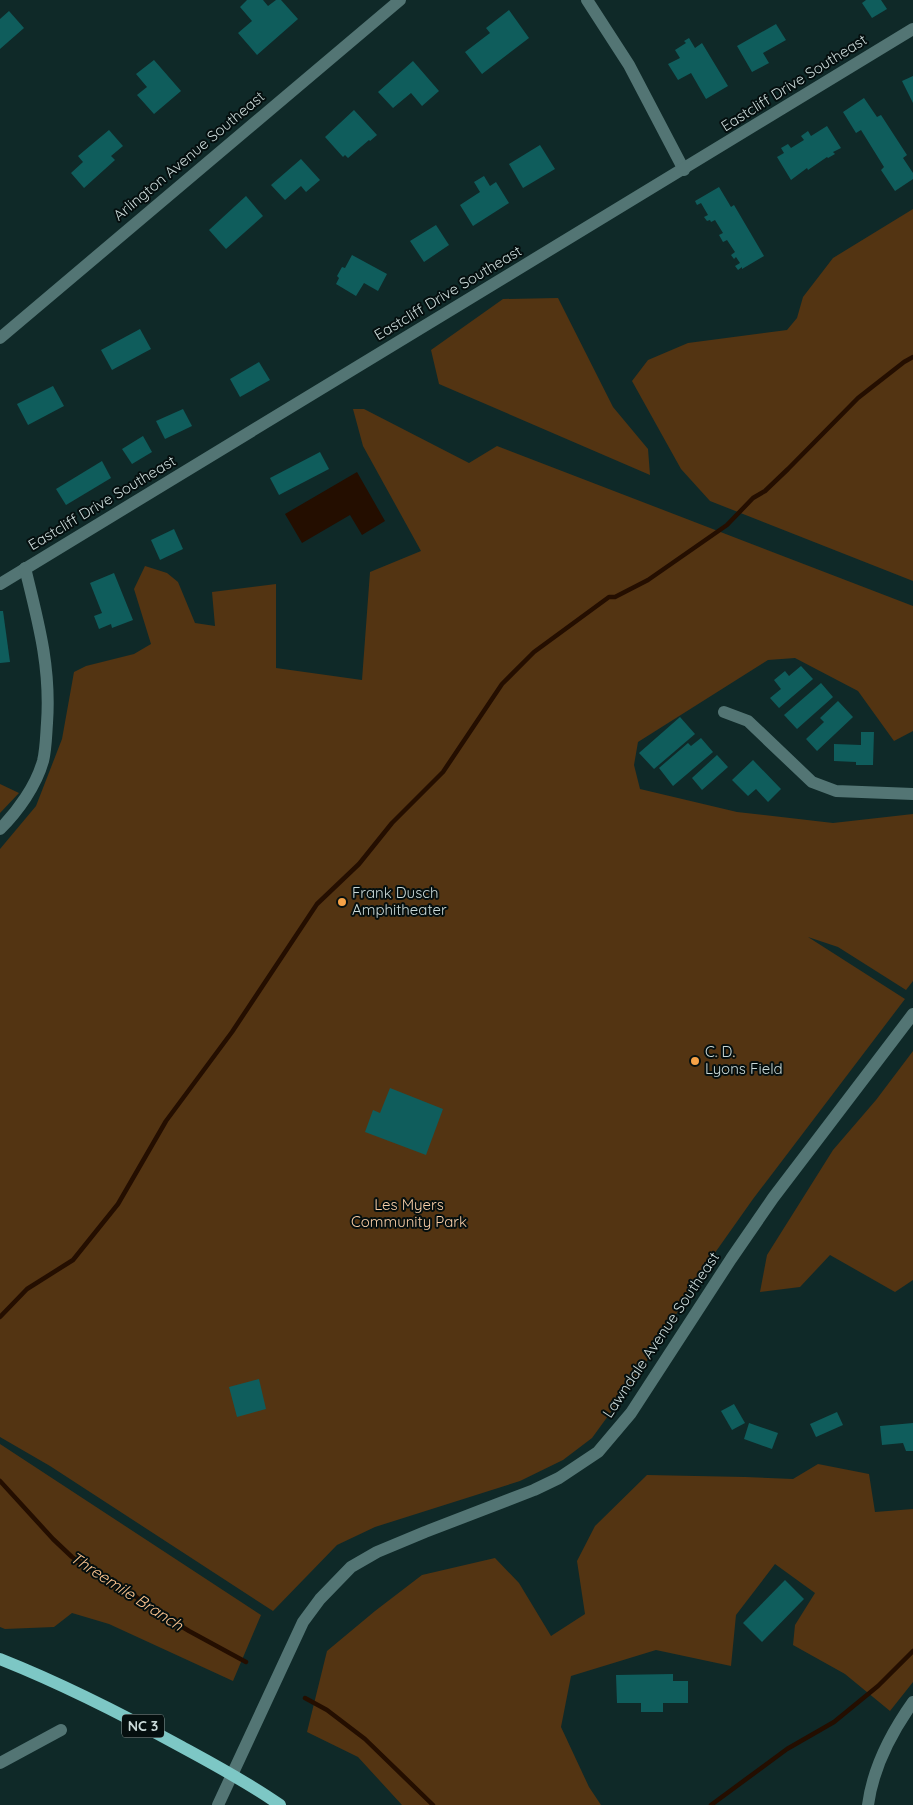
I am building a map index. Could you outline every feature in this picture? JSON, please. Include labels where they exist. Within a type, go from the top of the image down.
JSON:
[{"type":"main road","name":"NC 3","points":[[0,1660],[44,1677],[115,1710],[233,1775],[280,1805]]},
{"type":"street","name":"Arlington Avenue Southeast","points":[[0,338],[400,0]]},
{"type":"street","points":[[587,0],[629,65],[684,170]]},
{"type":"street","name":"Eastcliff Drive Southeast","points":[[0,584],[913,30]]},
{"type":"street","points":[[0,829],[11,818],[36,781],[46,747],[47,665],[42,636],[25,568]]},
{"type":"street","points":[[724,712],[748,721],[812,782],[836,792],[913,794]]},
{"type":"street","name":"Lawndale Avenue Southeast","points":[[218,1805],[303,1622],[320,1599],[351,1567],[377,1552],[534,1490],[559,1478],[598,1452],[631,1413],[773,1198],[913,1014]]},
{"type":"street","points":[[868,1805],[879,1762],[897,1726],[913,1702]]},
{"type":"street","points":[[0,1763],[61,1730]]},
{"type":"green space","points":[[913,209],[913,581],[710,501],[681,469],[632,381],[648,360],[688,343],[787,330],[797,318],[803,297],[833,258]]},
{"type":"green space","points":[[558,298],[613,407],[648,449],[650,475],[439,384],[431,350],[503,299]]},
{"type":"green space","name":"Les Myers Community Park","points":[[353,409],[364,409],[469,463],[497,446],[913,606],[913,731],[894,741],[858,691],[795,658],[768,660],[638,742],[634,765],[640,789],[737,812],[833,823],[913,814],[913,981],[906,990],[838,947],[808,937],[905,999],[753,1199],[712,1257],[640,1372],[592,1438],[563,1460],[520,1481],[375,1527],[337,1545],[273,1611],[50,1466],[0,1437],[0,849],[36,806],[62,739],[74,672],[86,666],[134,654],[151,644],[134,589],[145,566],[167,573],[178,582],[195,623],[215,626],[212,592],[276,584],[276,668],[362,680],[370,572],[421,551],[363,446]]},
{"type":"green space","points":[[0,784],[19,793],[0,813]]},
{"type":"green space","points":[[913,1051],[913,1280],[895,1292],[830,1255],[800,1287],[760,1292],[767,1255],[833,1150],[876,1100]]},
{"type":"green space","points":[[0,1444],[261,1615],[233,1681],[109,1624],[72,1613],[54,1627],[5,1629],[0,1627]]},
{"type":"green space","points":[[818,1464],[869,1474],[875,1512],[913,1509],[913,1682],[890,1711],[845,1674],[793,1645],[795,1625],[815,1593],[775,1564],[736,1615],[731,1666],[656,1650],[571,1676],[561,1727],[589,1787],[601,1805],[402,1805],[358,1757],[307,1732],[327,1651],[422,1575],[495,1558],[519,1583],[551,1636],[585,1614],[577,1561],[595,1526],[647,1475],[793,1479]]},
{"type":"shaded area","points":[[357,472],[385,521],[362,535],[350,515],[302,543],[285,514]]},
{"type":"building","points":[[247,0],[263,0],[268,6],[276,0],[281,0],[298,19],[257,55],[238,33],[252,21],[240,7]]},
{"type":"building","points":[[866,0],[881,0],[887,9],[872,18],[862,3]]},
{"type":"building","points":[[509,10],[529,38],[482,74],[465,52],[490,33],[486,28]]},
{"type":"building","points":[[9,11],[24,28],[0,49],[0,19]]},
{"type":"building","points":[[776,24],[786,40],[763,53],[769,63],[752,72],[737,46]]},
{"type":"building","points":[[689,38],[695,48],[702,43],[728,86],[706,99],[691,73],[678,80],[668,64],[680,58],[675,50],[686,43],[684,41]]},
{"type":"building","points":[[154,60],[181,91],[154,114],[137,95],[147,87],[136,74]]},
{"type":"building","points":[[413,61],[439,91],[422,106],[411,93],[393,108],[378,92]]},
{"type":"building","points":[[913,76],[913,103],[902,81]]},
{"type":"building","points":[[864,98],[877,117],[881,115],[907,155],[903,158],[913,173],[913,179],[895,191],[881,170],[884,167],[861,130],[856,133],[843,112]]},
{"type":"building","points":[[354,110],[377,135],[348,158],[345,155],[343,157],[325,137]]},
{"type":"building","points":[[827,126],[841,148],[833,152],[835,154],[808,170],[807,168],[791,180],[777,157],[784,153],[781,148],[788,144],[791,148],[804,140],[801,136],[808,131],[811,136]]},
{"type":"building","points":[[109,130],[123,146],[111,156],[115,160],[84,188],[71,173],[83,162],[78,156]]},
{"type":"building","points":[[540,145],[555,169],[523,188],[509,164]]},
{"type":"building","points":[[301,159],[320,180],[306,192],[301,186],[285,200],[271,185]]},
{"type":"building","points":[[484,176],[490,186],[496,182],[509,203],[473,226],[460,205],[480,192],[474,182]]},
{"type":"building","points":[[719,187],[731,207],[734,205],[764,256],[742,269],[742,267],[738,270],[735,266],[740,263],[736,257],[734,259],[731,255],[735,252],[727,240],[723,242],[719,235],[723,233],[715,220],[707,221],[704,217],[708,215],[701,203],[697,205],[695,201]]},
{"type":"building","points":[[246,196],[263,216],[226,249],[209,230]]},
{"type":"building","points":[[436,225],[449,245],[424,262],[410,241]]},
{"type":"building","points":[[352,255],[387,274],[378,291],[364,283],[356,296],[336,284],[339,278],[337,276],[342,267],[345,268]]},
{"type":"building","points":[[140,329],[151,349],[112,370],[101,350]]},
{"type":"building","points":[[259,362],[270,380],[240,397],[230,379]]},
{"type":"building","points":[[53,386],[64,406],[28,425],[17,404]]},
{"type":"building","points":[[183,409],[192,426],[165,439],[156,421]]},
{"type":"building","points":[[143,436],[152,452],[132,464],[122,449]]},
{"type":"building","points":[[320,452],[329,469],[279,495],[270,478]]},
{"type":"building","points":[[102,461],[111,478],[66,505],[56,489]]},
{"type":"building","points":[[174,529],[183,549],[160,560],[151,540]]},
{"type":"building","points":[[114,573],[133,620],[112,628],[111,624],[99,629],[94,616],[102,613],[90,583]]},
{"type":"building","points":[[0,611],[3,611],[10,662],[0,663]]},
{"type":"building","points":[[801,666],[813,679],[779,708],[770,698],[781,689],[774,680],[785,671],[789,676]]},
{"type":"building","points":[[821,683],[833,697],[797,729],[784,715]]},
{"type":"building","points":[[838,701],[853,717],[817,751],[806,739],[824,722],[820,718]]},
{"type":"building","points":[[680,717],[695,734],[654,769],[639,753]]},
{"type":"building","points":[[861,732],[874,732],[873,765],[856,765],[856,762],[834,761],[834,744],[861,745]]},
{"type":"building","points":[[701,738],[713,752],[673,786],[659,768],[688,743],[691,746]]},
{"type":"building","points":[[717,755],[728,767],[702,790],[692,778]]},
{"type":"building","points":[[753,760],[781,789],[768,802],[756,789],[748,796],[732,780]]},
{"type":"building","points":[[390,1088],[443,1109],[426,1155],[365,1132],[373,1110],[380,1113]]},
{"type":"building","points":[[259,1379],[266,1409],[237,1417],[229,1387]]},
{"type":"building","points":[[734,1404],[745,1423],[732,1430],[721,1411]]},
{"type":"building","points":[[837,1412],[843,1425],[816,1437],[810,1424]]},
{"type":"building","points":[[749,1423],[778,1433],[772,1449],[744,1439]]},
{"type":"building","points":[[913,1423],[913,1451],[906,1451],[903,1443],[882,1445],[880,1426]]},
{"type":"building","points":[[785,1580],[804,1599],[762,1642],[743,1623]]},
{"type":"building","points":[[673,1674],[673,1681],[688,1681],[688,1703],[663,1703],[663,1712],[641,1712],[641,1703],[617,1703],[616,1675]]},
{"type":"waterway","points":[[0,1317],[27,1289],[73,1260],[118,1204],[166,1121],[232,1032],[317,904],[359,864],[392,823],[443,772],[502,684],[534,652],[609,597],[615,597],[648,580],[727,525],[753,498],[765,491],[788,469],[858,398],[913,357]]},
{"type":"waterway","name":"Threemile Branch","points":[[0,1481],[72,1557],[189,1631],[246,1662]]},
{"type":"waterway","points":[[711,1805],[787,1749],[834,1722],[878,1686],[913,1651]]},
{"type":"waterway","name":"Threemile Branch","points":[[305,1698],[327,1710],[365,1739],[433,1805]]},
{"type":"place","name":"Frank Dusch Amphitheater","points":[[342,902]]},
{"type":"place","name":"C. D. Lyons Field","points":[[695,1061]]}]
